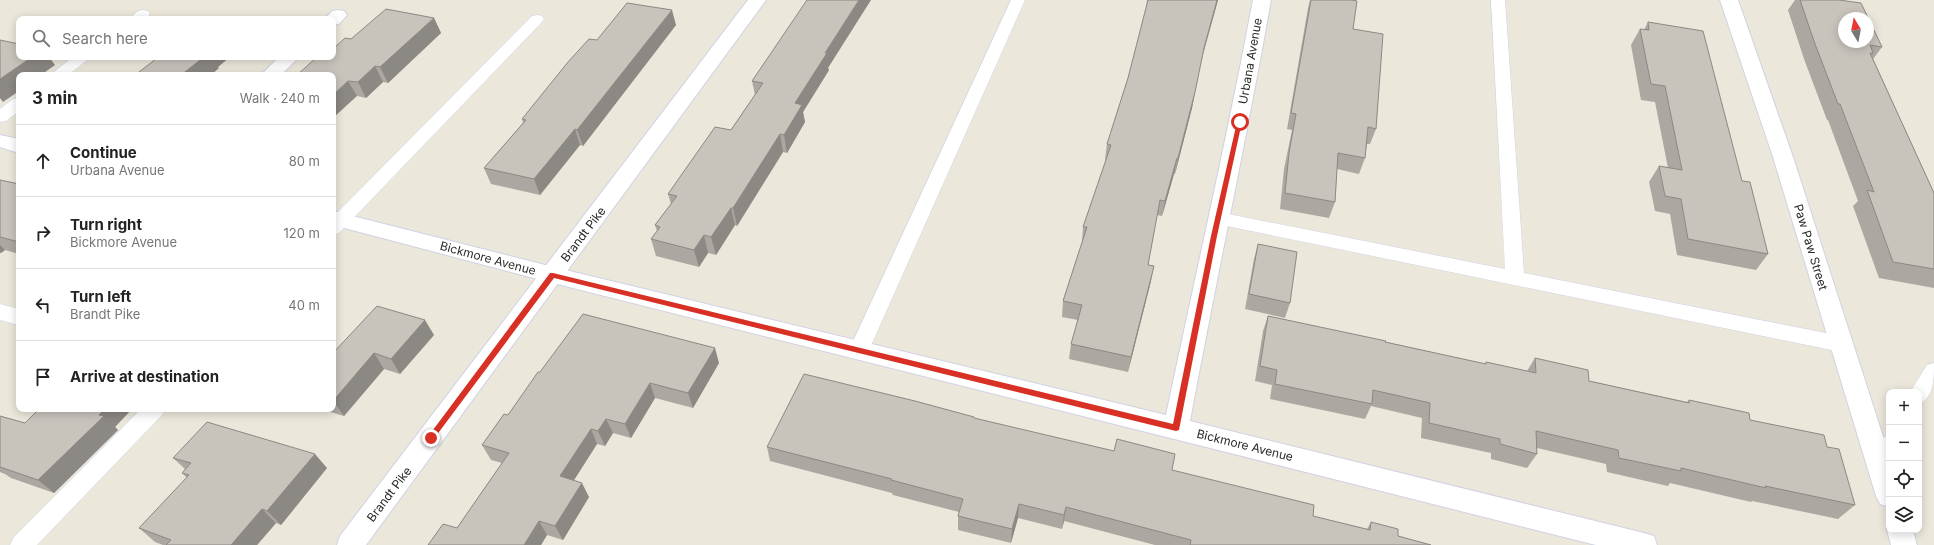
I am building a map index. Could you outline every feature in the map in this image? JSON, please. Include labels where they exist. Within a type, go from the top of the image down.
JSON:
[{"type":"street","name":"Brandt Pike","points":[[350,545],[757,0]]},
{"type":"street","name":"Urbana Avenue","points":[[1176,428],[1218,218],[1240,122],[1262,0]]},
{"type":"street","name":"Paw Paw Street","points":[[1729,0],[1783,157],[1841,344],[1884,453],[1886,470]]},
{"type":"street","points":[[273,72],[287,60]]},
{"type":"street","points":[[0,141],[16,145]]},
{"type":"street","name":"Bickmore Avenue","points":[[336,222],[1176,428],[1644,545]]},
{"type":"street","points":[[1901,533],[1904,545]]},
{"type":"lane","points":[[859,350],[1018,0]]},
{"type":"lane","points":[[1498,0],[1515,278]]},
{"type":"lane","points":[[336,222],[537,19]]},
{"type":"lane","points":[[62,72],[79,60]]},
{"type":"lane","points":[[0,117],[16,105]]},
{"type":"lane","points":[[1218,218],[1841,344]]},
{"type":"lane","points":[[0,312],[16,316]]},
{"type":"lane","points":[[1922,390],[1934,371]]},
{"type":"lane","points":[[22,545],[152,412]]},
{"type":"building","points":[[807,0],[859,0],[795,103],[802,105],[784,135],[780,134],[733,208],[731,208],[711,237],[704,235],[694,250],[651,239],[660,227],[655,225],[677,196],[668,194],[715,127],[731,130],[763,83],[752,81]]},
{"type":"building","points":[[1148,0],[1217,0],[1178,158],[1165,201],[1160,200],[1148,265],[1154,266],[1131,357],[1071,344],[1082,305],[1063,301],[1087,227],[1083,227],[1111,145],[1107,144],[1128,78]]},
{"type":"building","points":[[1311,0],[1357,1],[1353,29],[1383,34],[1376,129],[1368,127],[1365,158],[1338,153],[1335,202],[1285,193],[1289,153],[1296,114],[1291,113]]},
{"type":"building","points":[[1800,0],[1839,0],[1861,3],[1865,12],[1838,12],[1838,48],[1871,48],[1873,53],[1870,53],[1934,193],[1934,269],[1893,262],[1867,190],[1874,192],[1840,104],[1838,104]]},
{"type":"building","points":[[627,3],[672,10],[577,130],[575,129],[534,179],[484,168],[526,120],[522,119],[568,62],[589,39],[597,40]]},
{"type":"building","points":[[386,9],[434,18],[380,67],[375,66],[358,82],[348,81],[336,92],[336,72],[300,72],[314,60],[336,60],[336,46],[345,38],[351,39]]},
{"type":"building","points":[[1648,22],[1703,31],[1742,181],[1750,182],[1768,254],[1688,239],[1681,199],[1665,196],[1659,166],[1682,170],[1665,86],[1651,84],[1640,29],[1649,30]]},
{"type":"building","points":[[1874,30],[1882,47],[1874,46]]},
{"type":"building","points":[[0,40],[16,43],[16,60],[28,60],[0,79]]},
{"type":"building","points":[[155,60],[200,60],[185,72],[139,72]]},
{"type":"building","points":[[0,180],[16,183],[16,241],[0,237]]},
{"type":"building","points":[[1258,244],[1297,252],[1290,303],[1249,294]]},
{"type":"building","points":[[377,306],[425,320],[391,359],[374,353],[336,397],[336,350]]},
{"type":"building","points":[[583,314],[715,348],[688,393],[650,383],[625,424],[606,419],[598,431],[591,429],[560,476],[582,483],[555,526],[539,521],[524,545],[428,545],[443,524],[457,528],[509,453],[482,445],[504,414],[508,415],[538,372],[540,372]]},
{"type":"building","points":[[1268,316],[1486,364],[1486,362],[1536,373],[1535,358],[1588,370],[1589,381],[1689,403],[1689,400],[1749,413],[1750,420],[1824,435],[1827,447],[1839,449],[1855,505],[1765,486],[1766,488],[1681,468],[1681,471],[1619,458],[1618,450],[1536,431],[1537,454],[1500,444],[1500,439],[1429,423],[1430,403],[1373,390],[1372,404],[1275,384],[1277,370],[1260,366]]},
{"type":"building","points":[[804,374],[915,401],[974,418],[1114,451],[1117,439],[1175,454],[1172,470],[1314,505],[1313,516],[1370,530],[1371,522],[1398,529],[1398,536],[1431,545],[1190,545],[1191,540],[1066,507],[1064,515],[1019,504],[1012,529],[958,516],[963,499],[767,447]]},
{"type":"building","points":[[36,412],[102,412],[99,415],[104,416],[38,480],[0,467],[0,416],[25,423]]},
{"type":"building","points":[[207,422],[315,454],[267,511],[262,509],[231,545],[166,545],[171,540],[139,528],[189,475],[182,473],[191,463],[173,458]]},
{"type":"route","points":[[431,438],[553,275],[1176,428],[1214,236],[1240,122]]}]
